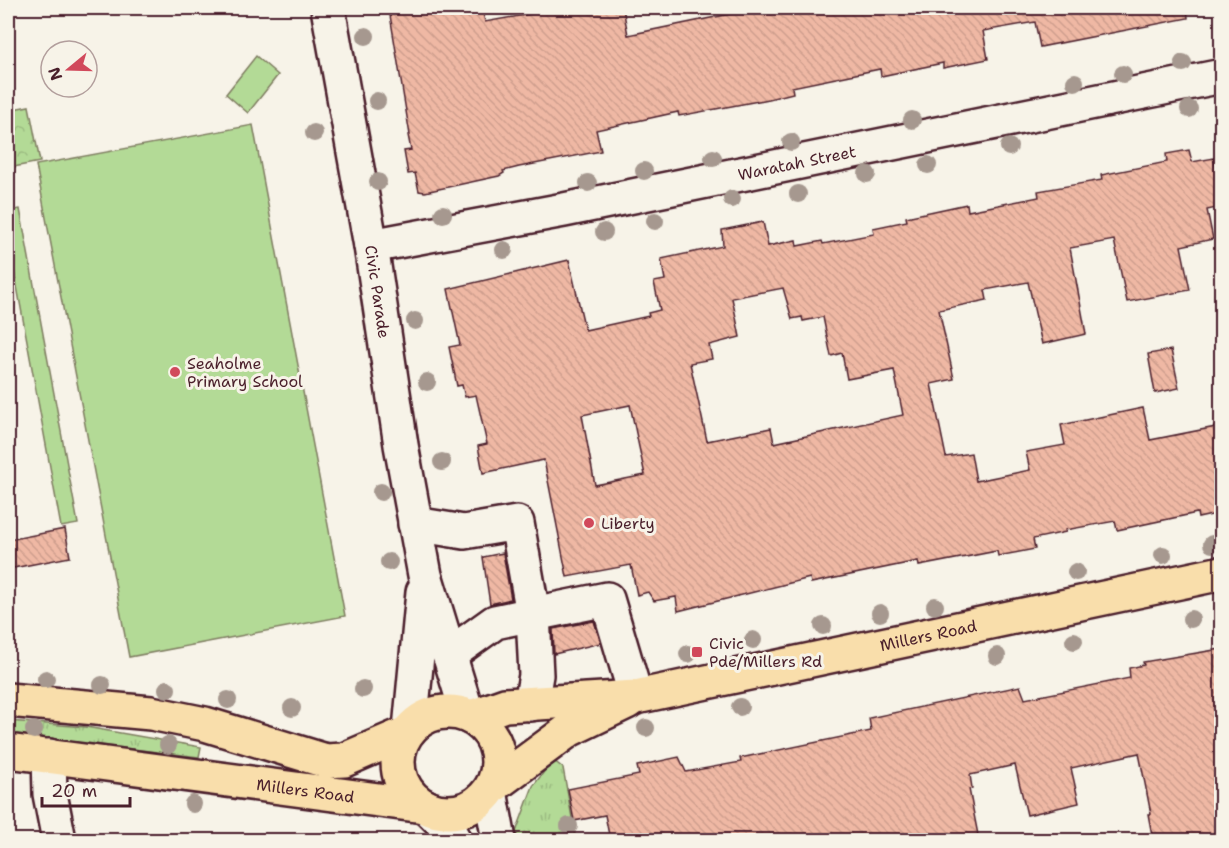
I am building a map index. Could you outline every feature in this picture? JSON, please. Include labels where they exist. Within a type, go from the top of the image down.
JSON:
[{"type":"main road","name":"Millers Road","points":[[469,716],[505,705],[636,697],[1221,573]]},
{"type":"main road","name":"Millers Road","points":[[491,789],[569,730],[636,697]]},
{"type":"main road","name":"Millers Road","points":[[8,700],[152,713],[206,724],[326,761],[345,760],[408,731]]},
{"type":"main road","points":[[453,711],[469,716],[484,727],[493,740],[498,755],[497,771],[491,789],[480,801],[455,812],[426,808],[412,798],[399,773],[400,746],[408,731],[422,718],[436,712],[453,711]]},
{"type":"main road","name":"Millers Road","points":[[8,750],[426,808]]},
{"type":"street","name":"Civic Parade","points":[[328,8],[371,246],[401,445],[425,575],[469,716]]},
{"type":"street","name":"Waratah Street","points":[[371,246],[564,210],[1221,76]]},
{"type":"street","points":[[415,524],[464,532],[517,523],[533,614],[536,675],[531,704]]},
{"type":"street","name":"Civic Parade","points":[[408,731],[425,575]]},
{"type":"street","points":[[449,655],[495,622],[607,599],[636,697]]},
{"type":"street","points":[[49,756],[50,794],[59,840]]},
{"type":"street","points":[[491,789],[499,840]]},
{"type":"street","points":[[426,808],[445,825],[454,840]]},
{"type":"green space","points":[[256,56],[278,75],[248,113],[226,94]]},
{"type":"green space","points":[[29,106],[40,162],[8,168],[8,110]]},
{"type":"green space","points":[[253,125],[345,616],[129,657],[36,165]]},
{"type":"green space","points":[[20,209],[78,524],[61,527],[8,237],[8,211]]},
{"type":"green space","points":[[8,721],[86,727],[201,747],[199,757],[8,734]]},
{"type":"green space","points":[[553,760],[563,768],[576,840],[513,840],[533,786]]},
{"type":"building","points":[[429,8],[482,8],[485,22],[536,13],[534,8],[623,8],[628,35],[759,8],[1187,8],[1188,18],[1040,47],[1035,22],[983,31],[988,59],[943,68],[943,63],[881,76],[880,69],[792,87],[793,93],[769,99],[679,116],[678,112],[596,130],[601,151],[519,167],[503,171],[504,173],[499,176],[425,192],[419,191],[415,173],[408,174],[404,151],[411,150],[408,135],[410,135],[390,15]]},
{"type":"building","points":[[1189,150],[1192,162],[1214,158],[1216,170],[1221,169],[1221,207],[1207,210],[1213,239],[1181,246],[1190,290],[1127,302],[1114,240],[1070,248],[1086,334],[1042,344],[1028,282],[985,290],[987,300],[939,310],[954,379],[931,384],[946,457],[971,453],[976,481],[1030,470],[1026,452],[1065,445],[1061,425],[1143,408],[1150,440],[1216,427],[1221,452],[1216,453],[1221,480],[1221,513],[1198,518],[1197,513],[1117,530],[1115,521],[1065,530],[1066,532],[1033,539],[1035,549],[998,556],[997,551],[919,566],[918,561],[811,583],[810,578],[678,611],[676,597],[654,601],[648,592],[637,595],[631,565],[567,577],[544,460],[483,473],[478,446],[487,444],[476,395],[465,397],[462,385],[457,386],[449,347],[460,345],[448,289],[569,260],[585,330],[649,316],[648,313],[660,310],[654,282],[665,280],[661,259],[723,246],[722,230],[763,222],[768,246],[796,240],[797,246],[822,241],[823,244],[874,234],[873,228],[907,221],[906,217],[967,204],[968,211],[1039,197],[1038,191],[1102,180],[1101,175],[1167,162],[1166,154]],"holes":[[[783,288],[792,319],[802,317],[803,321],[823,317],[831,356],[842,353],[847,379],[894,370],[903,415],[774,443],[771,428],[707,441],[690,363],[712,359],[709,345],[740,337],[732,298]],[[630,405],[645,475],[595,485],[582,415]]]},
{"type":"building","points":[[1171,350],[1179,388],[1155,393],[1148,354]]},
{"type":"building","points":[[65,529],[70,557],[8,569],[8,540]]},
{"type":"building","points":[[503,553],[511,599],[490,604],[483,557]]},
{"type":"building","points":[[594,621],[601,643],[554,654],[553,629]]},
{"type":"building","points":[[1221,649],[1221,707],[1217,708],[1221,730],[1221,840],[1153,840],[1148,814],[1151,814],[1139,753],[1071,768],[1079,803],[1027,815],[1015,765],[970,775],[972,788],[969,789],[979,840],[815,840],[815,834],[792,838],[792,834],[761,840],[610,840],[605,815],[574,821],[568,789],[639,775],[637,766],[679,757],[686,772],[741,762],[740,758],[871,731],[869,718],[1020,686],[1025,699],[1130,678],[1129,668],[1144,665],[1143,662]]},
{"type":"place","name":"Seaholme Primary School","points":[[175,372]]},
{"type":"place","name":"Liberty","points":[[589,523]]},
{"type":"place","name":"Civic Pde/Millers Rd","points":[[697,652]]}]
